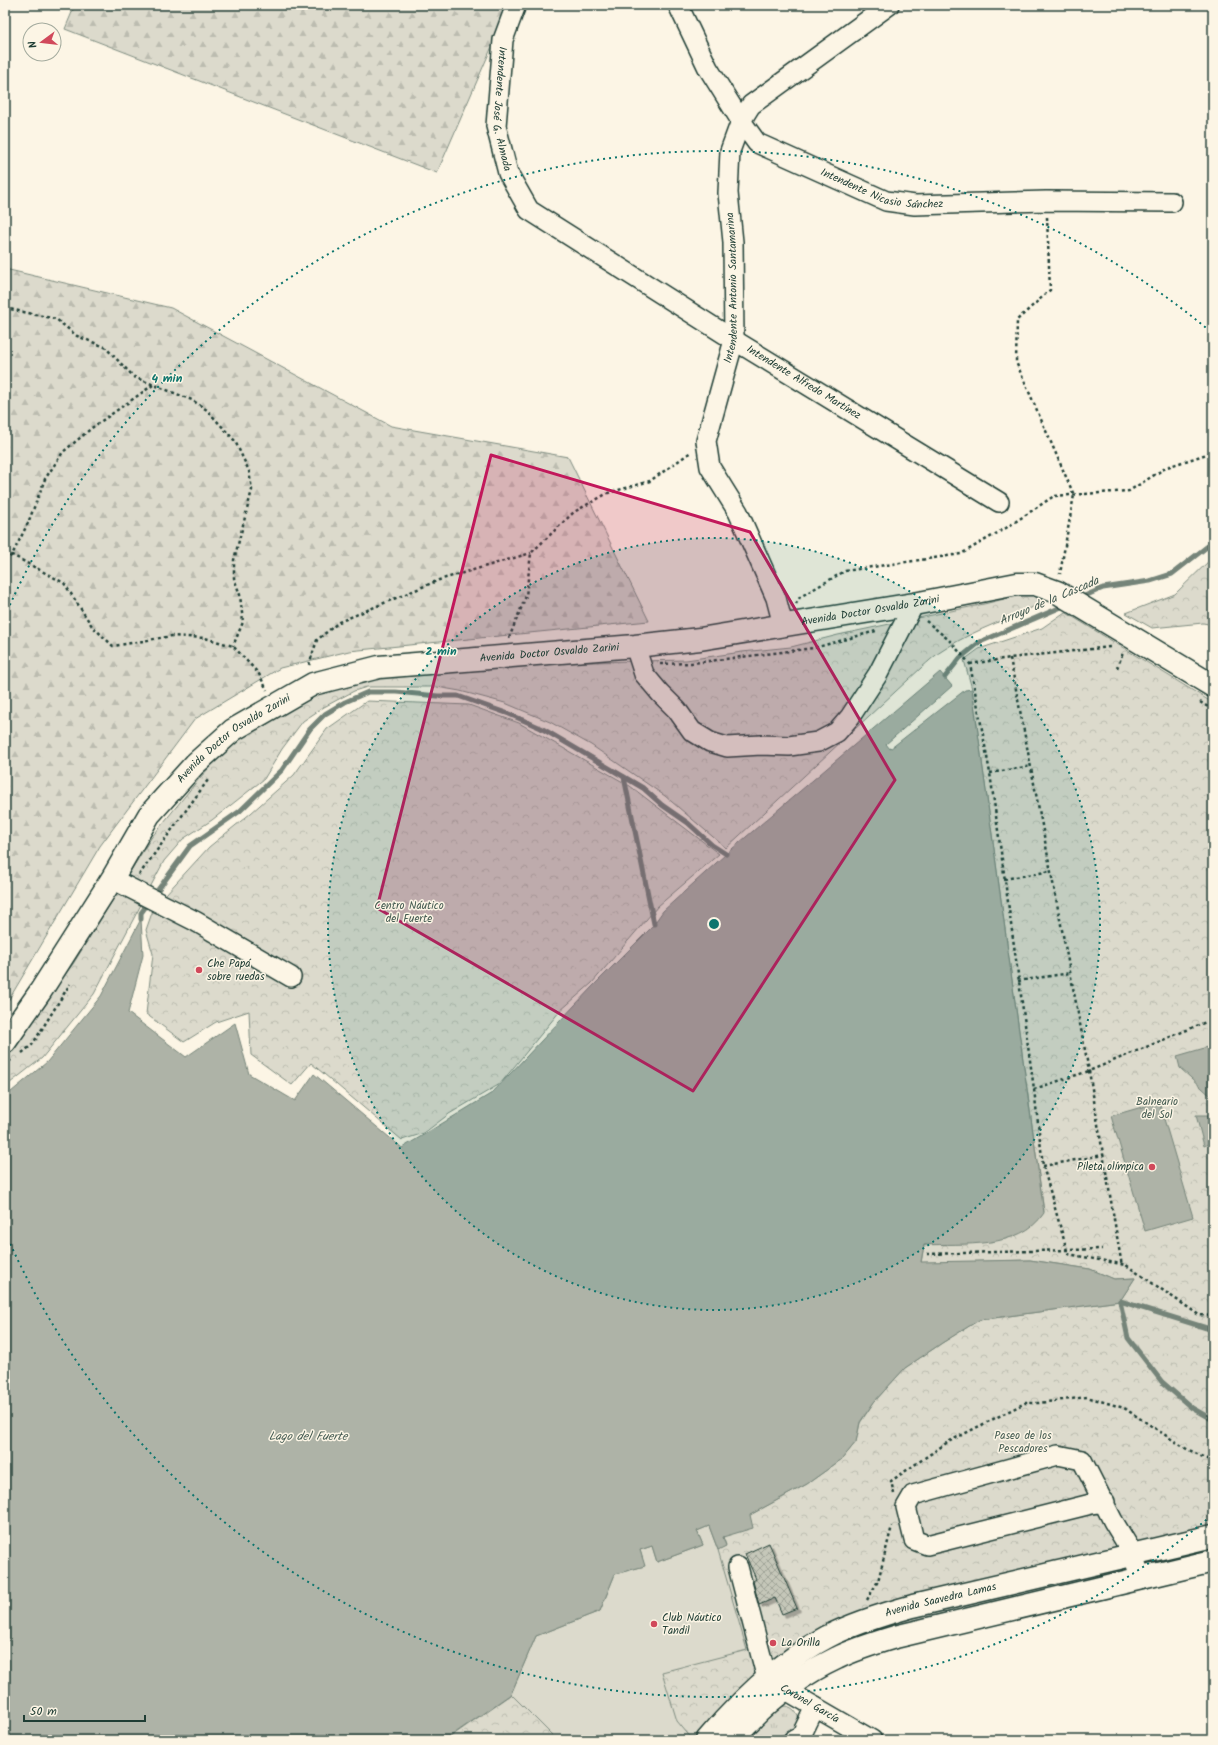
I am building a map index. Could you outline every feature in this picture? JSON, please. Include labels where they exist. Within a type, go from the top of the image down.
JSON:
[{"type":"main road","name":"Avenida Doctor Osvaldo Zarini","points":[[5,1042],[40,992],[125,886],[149,815],[195,764],[233,730],[313,684],[379,667],[503,657],[638,655],[700,639],[914,604],[1016,584],[1035,584],[1057,592],[1094,613],[1213,686]]},
{"type":"main road","name":"Avenida Saavedra Lamas","points":[[732,1740],[759,1712],[776,1684],[803,1652],[828,1637],[884,1614],[1213,1536]]},
{"type":"main road","name":"Avenida Saavedra Lamas","points":[[707,1740],[748,1696],[814,1670],[838,1657],[895,1637],[1213,1561]]},
{"type":"street","name":"Intendente José G. Almada","points":[[516,5],[503,40],[496,126],[508,173],[528,210]]},
{"type":"street","name":"Intendente Nicasio Sánchez","points":[[678,5],[708,68],[741,121],[757,143],[886,201],[915,205],[1046,202],[1172,202]]},
{"type":"street","name":"Intendente Antonio Santamarina","points":[[783,625],[776,598],[738,512],[710,467],[706,441],[734,340],[733,242],[728,193],[730,151],[741,121],[751,105],[889,5]]},
{"type":"street","name":"Intendente Alfredo Martínez","points":[[528,210],[734,340],[999,502]]},
{"type":"street","points":[[638,655],[644,674],[677,710],[692,731],[710,742],[728,747],[761,745],[789,746],[818,742],[837,732],[850,717],[878,674],[914,604]]},
{"type":"street","points":[[125,886],[169,908],[291,977]]},
{"type":"street","points":[[1105,1502],[1090,1504],[927,1545],[914,1540],[906,1507],[913,1495],[1058,1455],[1082,1460],[1105,1502],[1133,1554],[1140,1578]]},
{"type":"street","points":[[738,1567],[776,1684]]},
{"type":"street","name":"Coronel García","points":[[776,1684],[872,1740]]},
{"type":"street","points":[[798,1739],[815,1707]]},
{"type":"path","points":[[1046,202],[1050,290],[1017,320],[1016,362],[1074,495],[1057,592]]},
{"type":"path","points":[[5,308],[56,319],[77,336],[105,347],[134,378],[192,400],[206,410],[235,441],[249,471],[252,490],[234,560],[234,578],[240,595],[243,622],[233,646]]},
{"type":"path","points":[[5,561],[12,554],[28,523],[45,479],[63,452],[93,427],[154,385]]},
{"type":"path","points":[[308,668],[317,640],[339,622],[439,580],[531,553],[574,512],[608,493],[650,481],[706,441]]},
{"type":"path","points":[[783,625],[800,597],[845,570],[961,554],[1006,528],[1054,496],[1129,491],[1167,468],[1213,452]]},
{"type":"path","points":[[503,657],[513,624],[526,596],[531,553]]},
{"type":"path","points":[[5,556],[12,554],[64,583],[92,626],[113,646],[172,636],[205,638],[233,646],[259,674],[274,706]]},
{"type":"path","points":[[930,618],[924,620],[949,640],[970,664],[990,773],[1034,1089],[1043,1166],[1068,1254],[1122,1266],[1126,1265],[1198,1315],[1213,1316]]},
{"type":"path","points":[[638,655],[693,663],[814,648],[903,625]]},
{"type":"path","points":[[970,664],[1010,658],[1112,647]]},
{"type":"path","points":[[1010,658],[1089,1071],[1122,1266]]},
{"type":"path","points":[[990,773],[1031,766]]},
{"type":"path","points":[[125,886],[211,776]]},
{"type":"path","points":[[1004,879],[1051,871]]},
{"type":"path","points":[[1018,981],[1070,973]]},
{"type":"path","points":[[5,1064],[32,1045],[73,978]]},
{"type":"path","points":[[1034,1089],[1089,1071],[1213,1019]]},
{"type":"path","points":[[1043,1166],[1104,1155]]},
{"type":"path","points":[[927,1254],[1102,1249]]},
{"type":"highlighted area","points":[[491,455],[750,532],[895,780],[693,1091],[377,908]]},
{"type":"green space","points":[[75,5],[510,5],[437,173],[65,29]]},
{"type":"green space","points":[[5,269],[171,308],[391,426],[568,457],[649,621],[349,651],[280,668],[195,719],[100,846],[5,1006]]},
{"type":"green space","points":[[1213,557],[1213,625],[1203,623],[1152,628],[1126,613],[1175,594]]},
{"type":"green space","points":[[1033,594],[1047,600],[969,635],[935,656],[726,848],[665,796],[591,745],[550,722],[505,703],[460,691],[437,687],[367,687],[354,691],[324,707],[303,721],[282,749],[264,779],[212,820],[183,839],[164,861],[94,994],[42,1058],[5,1087],[5,1055],[73,964],[151,838],[198,780],[230,745],[318,692],[355,679],[454,669],[504,668],[544,663],[686,660],[791,647],[838,635],[1012,597]]},
{"type":"green space","points":[[1065,612],[1213,703],[1213,1531],[887,1604],[699,1740],[446,1740],[718,1549],[726,1545],[723,1537],[750,1515],[807,1484],[842,1459],[856,1442],[860,1423],[874,1402],[905,1368],[942,1343],[979,1320],[1120,1301],[1135,1278],[1114,1279],[1090,1269],[1030,1260],[921,1263],[924,1245],[1005,1239],[1013,1236],[1044,1212],[972,689],[964,660],[979,649],[1042,628]]},
{"type":"green space","name":"Centro Náutico del Fuerte","points":[[367,701],[469,705],[519,723],[630,786],[719,854],[658,906],[592,983],[560,1011],[500,1084],[449,1114],[424,1133],[402,1140],[311,1063],[292,1085],[251,1055],[249,1011],[216,1022],[184,1042],[146,1014],[153,954],[146,930],[154,907],[209,847],[251,813],[294,775],[327,729]]},
{"type":"green space","name":"Club Náutico Tandil","points":[[709,1526],[718,1550],[747,1650],[662,1672],[677,1721],[692,1739],[557,1740],[511,1694],[536,1636],[600,1611],[615,1574],[644,1566],[640,1550],[652,1546],[657,1562],[703,1545],[697,1531]]},
{"type":"green space","points":[[1112,1570],[1113,1574],[798,1668],[830,1646],[862,1632],[903,1620]]},
{"type":"green space","points":[[785,1706],[794,1710],[799,1719],[794,1730],[771,1740],[747,1740],[780,1707]]},
{"type":"water","name":"Lago del Fuerte","points":[[940,672],[952,686],[886,744],[890,749],[965,690],[972,689],[1044,1213],[1034,1225],[1021,1233],[1006,1239],[973,1244],[924,1245],[921,1262],[1030,1260],[1090,1269],[1114,1279],[1135,1278],[1120,1301],[979,1320],[942,1343],[905,1368],[874,1402],[860,1422],[856,1442],[842,1459],[807,1484],[750,1515],[753,1528],[723,1537],[726,1546],[718,1550],[709,1526],[697,1531],[703,1545],[657,1562],[652,1546],[640,1550],[645,1566],[615,1574],[600,1611],[536,1636],[511,1694],[445,1740],[5,1740],[5,1097],[47,1062],[101,996],[141,919],[143,955],[128,1013],[186,1057],[235,1023],[249,1074],[295,1101],[314,1074],[402,1148],[492,1093],[592,987],[651,928],[663,911],[726,854]]},
{"type":"water","points":[[1208,1047],[1213,1049],[1213,1098],[1180,1068],[1177,1056]]},
{"type":"water","name":"Pileta olímpica","points":[[1159,1102],[1193,1217],[1145,1231],[1111,1116]]},
{"type":"water","points":[[1213,1109],[1213,1142],[1204,1146],[1196,1115],[1209,1115]]},
{"type":"building","points":[[769,1543],[797,1608],[782,1614],[775,1598],[759,1605],[753,1581],[756,1579],[745,1554]]},
{"type":"waterway","name":"Arroyo de la Cascada","points":[[1080,598],[1103,588],[1150,581],[1172,574],[1213,542]]},
{"type":"waterway","name":"Arroyo de la Cascada","points":[[945,677],[960,658],[980,642],[1066,605]]},
{"type":"waterway","points":[[141,919],[141,913],[190,846],[240,811],[282,770],[310,729],[325,714],[345,702],[368,692],[396,692],[438,696],[458,696],[509,714],[541,728],[643,788],[662,805],[688,823],[712,845],[726,854]]},
{"type":"waterway","points":[[624,777],[654,924]]},
{"type":"waterway","points":[[1120,1301],[1128,1338],[1162,1382],[1192,1408],[1213,1420]]},
{"type":"waterway","points":[[1120,1301],[1213,1330]]},
{"type":"place","name":"Che Papá sobre ruedas","points":[[199,970]]},
{"type":"place","name":"Pileta olímpica","points":[[1152,1167]]},
{"type":"place","name":"Club Náutico Tandil","points":[[654,1624]]},
{"type":"place","name":"La Orilla","points":[[773,1643]]},
{"type":"park label","name":"Balneario del Sol","points":[[1157,1108]]},
{"type":"park label","name":"Paseo de los Pescadores","points":[[1023,1442]]}]
